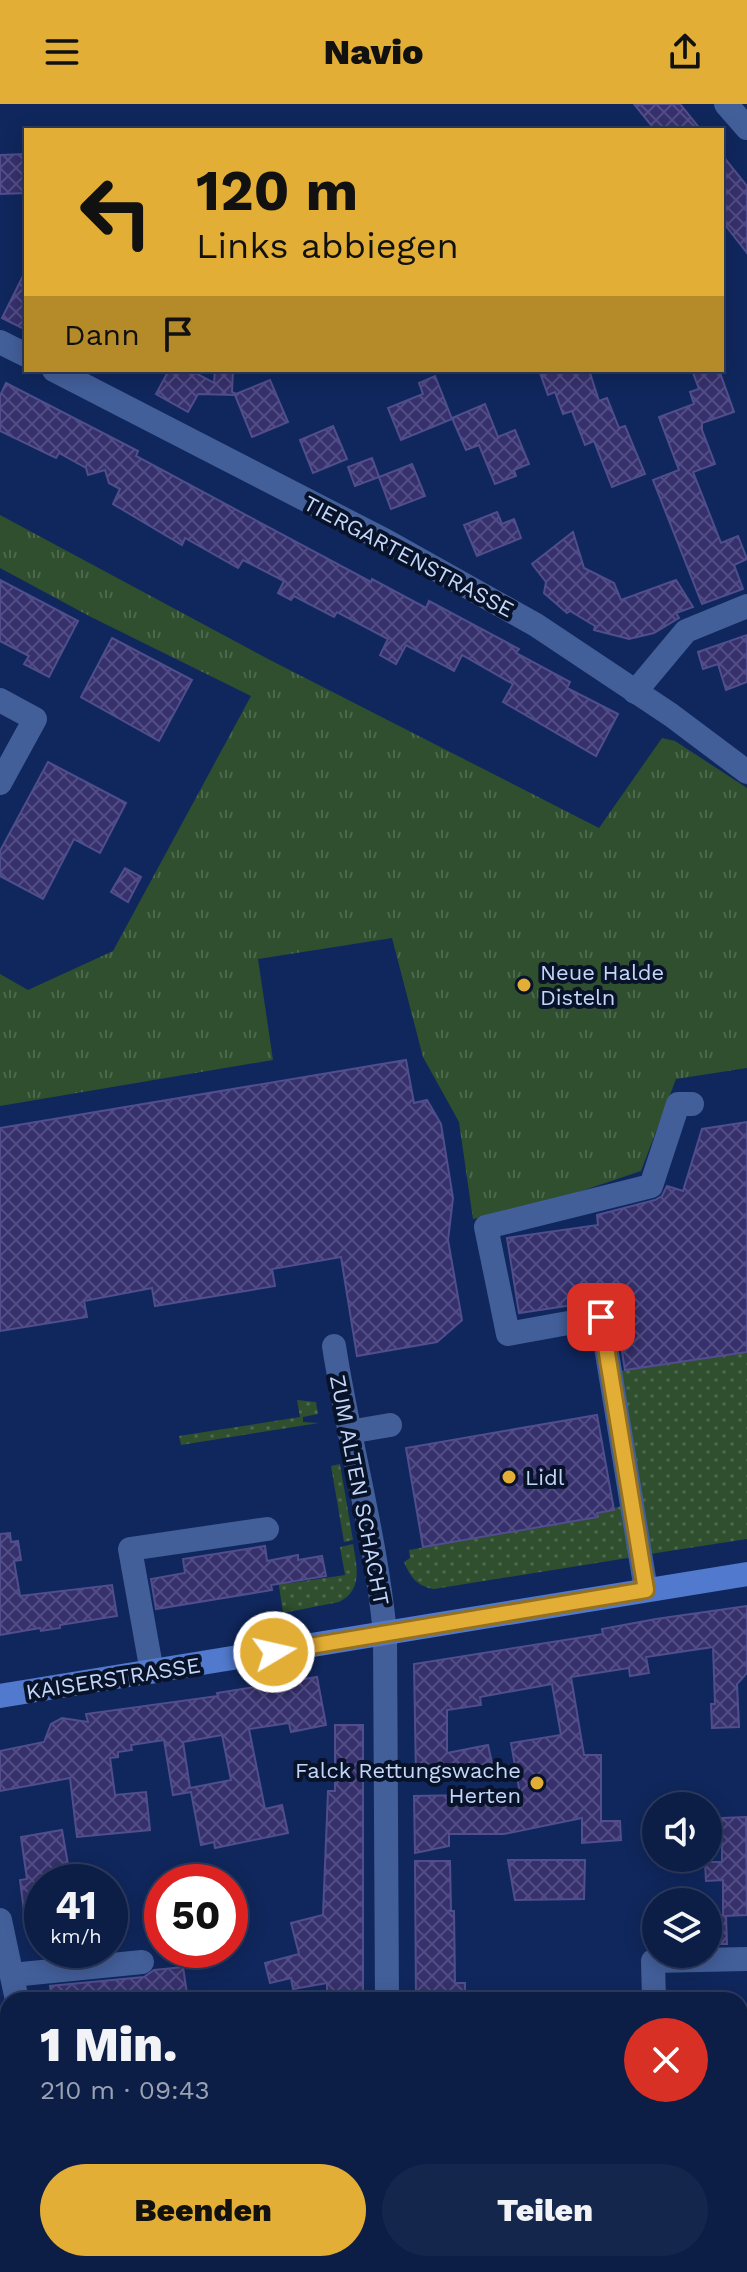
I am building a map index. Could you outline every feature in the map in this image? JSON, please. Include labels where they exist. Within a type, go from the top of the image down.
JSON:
[{"type":"main road","name":"KAISERSTRASSE","points":[[0,1696],[747,1574]]},
{"type":"street","points":[[726,104],[747,128]]},
{"type":"street","points":[[0,342],[24,354]]},
{"type":"street","name":"TIERGARTENSTRASSE","points":[[61,372],[447,573],[536,625],[747,772]]},
{"type":"street","points":[[635,692],[686,631],[747,606]]},
{"type":"street","points":[[0,700],[35,719],[4,767]]},
{"type":"street","points":[[646,1590],[601,1317],[508,1334],[486,1227],[651,1186],[678,1104],[692,1104]]},
{"type":"street","name":"ZUM ALTEN SCHACHT","points":[[334,1346],[381,1584],[385,1634],[387,1992]]},
{"type":"street","points":[[349,1432],[390,1425]]},
{"type":"street","points":[[152,1672],[130,1549],[267,1529]]},
{"type":"street","points":[[0,1920],[15,1992]]},
{"type":"street","points":[[654,1992],[653,1961],[747,1959]]},
{"type":"street","points":[[12,1975],[142,1962]]},
{"type":"green space","points":[[0,515],[270,660],[599,828],[662,738],[675,741],[747,788],[747,1068],[676,1079],[641,1171],[537,1206],[473,1219],[459,1122],[423,1057],[392,938],[258,959],[273,1060],[0,1106],[0,974],[28,990],[113,951],[251,696],[0,568]]},
{"type":"green space","points":[[747,1352],[747,1539],[650,1554],[619,1371]]},
{"type":"green space","points":[[297,1400],[316,1402],[318,1414],[303,1417],[303,1422],[319,1423],[181,1445],[179,1436],[300,1417]]},
{"type":"green space","points":[[340,1464],[353,1540],[344,1542],[331,1466]]},
{"type":"green space","points":[[625,1505],[634,1557],[434,1589],[415,1580],[404,1562],[410,1558],[409,1550],[598,1517],[597,1513]]},
{"type":"green space","points":[[353,1544],[356,1577],[347,1597],[339,1602],[283,1613],[275,1559],[286,1558],[291,1583],[345,1575],[340,1547]]},
{"type":"building","points":[[634,104],[680,104],[699,128],[653,128]]},
{"type":"building","points":[[24,154],[24,193],[0,194],[0,155]]},
{"type":"building","points":[[724,157],[747,186],[747,253],[724,224]]},
{"type":"building","points":[[24,274],[24,329],[2,318]]},
{"type":"building","points":[[168,372],[194,372],[214,383],[215,372],[233,372],[232,392],[236,394],[270,380],[288,422],[252,437],[235,395],[198,394],[188,412],[156,394]]},
{"type":"building","points":[[540,372],[590,372],[599,401],[607,398],[619,428],[625,426],[645,474],[612,487],[594,441],[585,445],[572,411],[563,414],[555,392],[548,395]]},
{"type":"building","points":[[693,372],[720,372],[734,412],[702,423],[715,464],[693,472],[721,543],[738,536],[747,559],[734,565],[743,589],[702,604],[653,480],[679,470],[659,417],[694,404],[690,392],[699,389]]},
{"type":"building","points":[[435,376],[452,419],[401,440],[388,408],[423,394],[419,383]]},
{"type":"building","points":[[6,383],[138,451],[136,456],[371,582],[372,579],[426,608],[429,601],[519,649],[516,653],[570,682],[567,688],[618,714],[596,756],[503,702],[513,684],[462,655],[454,671],[406,645],[396,664],[380,655],[388,639],[337,612],[334,617],[294,596],[291,600],[278,593],[284,581],[243,560],[238,568],[185,538],[182,545],[113,504],[120,489],[109,483],[105,470],[88,475],[86,468],[59,453],[56,458],[0,431],[0,396]]},
{"type":"building","points":[[485,404],[498,437],[515,430],[529,464],[514,470],[516,476],[495,484],[479,445],[466,450],[452,418]]},
{"type":"building","points":[[333,426],[347,459],[313,473],[300,440]]},
{"type":"building","points":[[372,458],[379,477],[355,486],[348,467]]},
{"type":"building","points":[[412,464],[425,496],[391,509],[379,477]]},
{"type":"building","points":[[497,512],[502,524],[514,519],[521,538],[477,556],[464,525]]},
{"type":"building","points":[[573,532],[584,568],[614,583],[621,600],[676,580],[693,607],[676,613],[679,618],[654,633],[629,639],[594,630],[595,626],[570,611],[567,613],[544,593],[546,582],[532,564]]},
{"type":"building","points":[[0,580],[78,621],[49,677],[24,664],[29,656],[0,641]]},
{"type":"building","points":[[747,635],[747,682],[726,690],[718,664],[703,669],[698,652]]},
{"type":"building","points":[[112,638],[192,680],[159,741],[81,697]]},
{"type":"building","points":[[48,762],[126,803],[100,853],[74,839],[43,899],[0,876],[0,851]]},
{"type":"building","points":[[125,868],[141,877],[128,902],[111,892]]},
{"type":"building","points":[[406,1060],[414,1103],[427,1100],[441,1124],[453,1198],[448,1240],[462,1320],[437,1342],[357,1356],[341,1257],[272,1269],[275,1286],[155,1306],[152,1288],[84,1301],[87,1317],[0,1331],[0,1128]]},
{"type":"building","points":[[747,1122],[747,1352],[625,1370],[616,1315],[607,1300],[519,1313],[507,1238],[598,1225],[597,1215],[655,1200],[662,1196],[667,1186],[683,1191],[702,1129]]},
{"type":"building","name":"Lidl","points":[[597,1415],[614,1510],[597,1513],[598,1517],[423,1547],[406,1448]]},
{"type":"building","points":[[10,1533],[11,1542],[18,1541],[21,1560],[14,1561],[20,1596],[112,1585],[117,1616],[60,1625],[60,1628],[0,1635],[0,1534]]},
{"type":"building","points":[[265,1546],[267,1561],[298,1555],[298,1560],[322,1556],[326,1576],[271,1585],[272,1590],[156,1609],[151,1579],[185,1573],[183,1559]]},
{"type":"building","points":[[747,1606],[747,1673],[737,1684],[739,1727],[712,1728],[711,1704],[715,1704],[713,1647],[646,1657],[649,1673],[630,1676],[629,1668],[571,1677],[584,1755],[601,1755],[601,1821],[620,1821],[621,1840],[582,1843],[582,1818],[504,1834],[449,1834],[449,1846],[415,1853],[414,1796],[520,1794],[511,1743],[561,1735],[552,1684],[480,1697],[481,1705],[447,1710],[447,1753],[488,1745],[492,1763],[416,1776],[414,1664],[603,1634],[602,1629]]},
{"type":"building","points":[[317,1677],[326,1725],[291,1732],[289,1723],[249,1729],[265,1809],[282,1805],[288,1833],[215,1848],[214,1842],[201,1845],[191,1792],[173,1795],[164,1740],[131,1745],[132,1750],[118,1752],[118,1757],[110,1758],[115,1795],[146,1792],[150,1830],[77,1837],[70,1778],[0,1791],[0,1751],[44,1742],[51,1724],[62,1718],[88,1722],[86,1714],[218,1696],[217,1693]],"holes":[[[222,1735],[231,1780],[190,1788],[183,1742]]]},
{"type":"building","points":[[335,1725],[363,1725],[363,1992],[327,1992],[327,1983],[293,1989],[291,1978],[270,1983],[265,1963],[299,1954],[291,1923],[323,1915],[328,1791],[335,1791]]},
{"type":"building","points":[[746,1817],[747,1915],[726,1916],[727,1944],[722,1944],[723,1880],[706,1881],[706,1872],[722,1872],[722,1818]]},
{"type":"building","points":[[62,1830],[68,1864],[25,1864],[21,1837]]},
{"type":"building","points":[[508,1860],[585,1860],[584,1899],[515,1900]]},
{"type":"building","points":[[415,1861],[450,1861],[455,1983],[465,1983],[465,1992],[416,1992]]},
{"type":"building","points":[[24,1879],[24,1911],[20,1880]]},
{"type":"building","points":[[183,1968],[187,1992],[51,1992],[50,1986],[144,1977],[154,1970]]},
{"type":"place","name":"Neue Halde Disteln","points":[[524,985]]},
{"type":"place","name":"Lidl","points":[[509,1477]]},
{"type":"place","name":"Falck Rettungswache Herten","points":[[537,1783]]},
{"type":"route","points":[[274,1652],[646,1590],[601,1317]]}]
